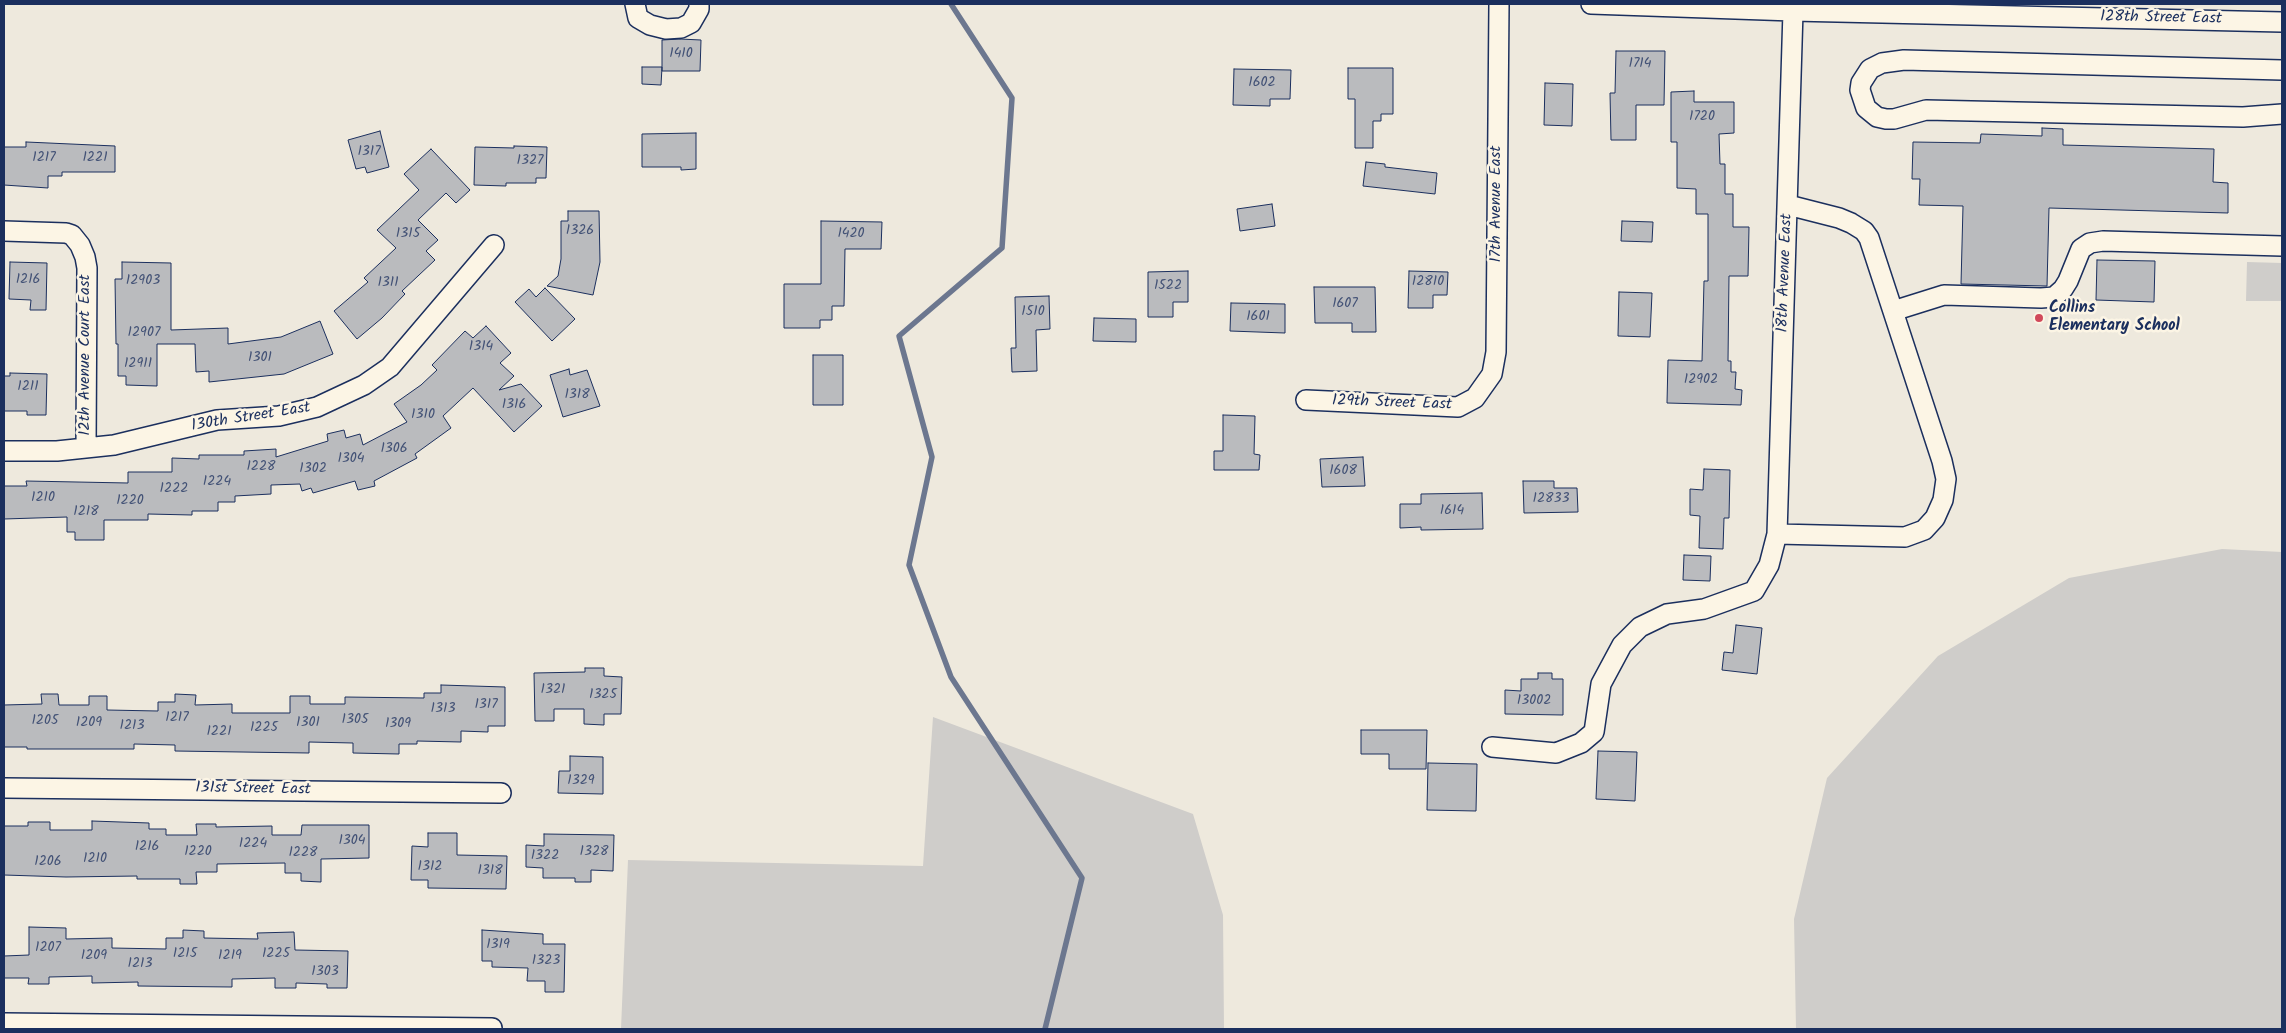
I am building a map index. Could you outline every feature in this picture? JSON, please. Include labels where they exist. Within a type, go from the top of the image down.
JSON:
[{"type":"street","points":[[635,4],[638,18],[650,25],[666,30],[681,28],[691,23],[700,4]]},
{"type":"street","name":"17th Avenue East","points":[[1475,398],[1492,374],[1496,352],[1498,4]]},
{"type":"street","name":"128th Street East","points":[[1591,4],[1792,11],[1924,9],[2282,22]]},
{"type":"street","name":"18th Avenue East","points":[[1492,747],[1556,753],[1581,743],[1594,732],[1601,684],[1622,646],[1640,627],[1667,614],[1704,609],[1754,591],[1768,565],[1778,534],[1792,11]]},
{"type":"street","points":[[2282,70],[1898,61],[1882,63],[1870,69],[1861,83],[1860,90],[1866,108],[1877,117],[1886,119],[1894,119],[1926,110],[2243,117],[2282,114]]},
{"type":"street","points":[[1778,534],[1905,537],[1924,530],[1935,518],[1943,500],[1946,479],[1942,461],[1869,238],[1864,231],[1839,218],[1788,205]]},
{"type":"street","name":"12th Avenue Court East","points":[[4,231],[54,232],[72,235],[80,245],[87,268],[86,448]]},
{"type":"street","points":[[1893,311],[1944,295],[2041,298],[2054,296],[2063,290],[2068,282],[2082,250],[2090,243],[2103,240],[2282,246]]},
{"type":"street","name":"130th Street East","points":[[4,451],[57,451],[114,445],[218,420],[256,418],[317,408],[364,385],[390,367],[411,345],[494,245]]},
{"type":"street","name":"129th Street East","points":[[1306,400],[1458,407],[1475,398]]},
{"type":"street","name":"131st Street East","points":[[4,788],[501,793]]},
{"type":"street","points":[[4,1023],[492,1028]]},
{"type":"shaded area","points":[[2247,262],[2282,263],[2282,301],[2246,301]]},
{"type":"shaded area","points":[[2222,549],[2282,552],[2282,1029],[1796,1029],[1794,919],[1827,778],[1938,656],[2069,578]]},
{"type":"shaded area","points":[[933,717],[1193,814],[1223,915],[1224,1029],[621,1029],[628,860],[923,866]]},
{"type":"building","points":[[662,40],[701,40],[700,71],[662,71]]},
{"type":"building","points":[[1616,51],[1665,51],[1664,105],[1636,105],[1636,140],[1611,140],[1610,93],[1615,93]]},
{"type":"building","points":[[642,67],[662,67],[661,85],[642,84]]},
{"type":"building","points":[[1348,68],[1393,68],[1393,114],[1381,114],[1381,121],[1373,121],[1373,148],[1355,148],[1355,99],[1348,99]]},
{"type":"building","points":[[1234,69],[1291,70],[1290,99],[1270,99],[1270,106],[1233,105]]},
{"type":"building","points":[[1545,83],[1573,84],[1572,126],[1544,125]]},
{"type":"building","points":[[1694,91],[1694,102],[1734,102],[1734,133],[1719,134],[1720,164],[1725,164],[1725,194],[1733,194],[1733,227],[1749,227],[1748,276],[1729,276],[1728,361],[1731,361],[1731,372],[1736,372],[1735,389],[1742,390],[1741,405],[1667,403],[1668,360],[1702,361],[1704,281],[1708,281],[1708,214],[1696,214],[1696,189],[1677,188],[1677,142],[1671,142],[1671,92]]},
{"type":"building","points":[[2042,128],[2063,129],[2063,145],[2214,149],[2213,182],[2228,183],[2228,213],[2049,208],[2047,286],[1961,284],[1963,206],[1919,205],[1920,179],[1912,179],[1913,142],[1980,143],[1981,134],[2042,136]]},
{"type":"building","points":[[380,131],[389,167],[367,173],[365,167],[356,169],[348,140]]},
{"type":"building","points":[[696,133],[696,169],[681,170],[681,167],[642,167],[642,134]]},
{"type":"building","points":[[26,142],[115,146],[115,172],[62,172],[62,176],[48,176],[48,188],[4,185],[4,147],[26,147]]},
{"type":"building","points":[[514,146],[547,147],[546,178],[536,178],[536,183],[506,183],[506,186],[474,185],[475,147],[514,148]]},
{"type":"building","points":[[431,149],[470,190],[456,203],[446,193],[418,220],[438,240],[426,251],[435,260],[402,291],[405,294],[382,318],[357,339],[334,311],[368,282],[364,278],[396,248],[377,230],[419,190],[404,174]]},
{"type":"building","points":[[1366,162],[1385,164],[1385,167],[1437,173],[1435,194],[1363,186]]},
{"type":"building","points":[[1272,204],[1275,226],[1240,231],[1237,209]]},
{"type":"building","points":[[568,211],[599,211],[600,262],[593,295],[547,286],[558,276],[561,259],[561,221],[568,221]]},
{"type":"building","points":[[821,221],[882,222],[881,249],[845,249],[844,306],[832,306],[832,320],[820,320],[820,328],[784,328],[784,284],[821,284]]},
{"type":"building","points":[[1622,221],[1653,222],[1652,242],[1621,241]]},
{"type":"building","points":[[2097,260],[2155,261],[2154,302],[2096,300]]},
{"type":"building","points":[[10,262],[47,263],[46,310],[30,310],[31,300],[9,299]]},
{"type":"building","points":[[122,262],[171,263],[171,330],[228,328],[228,344],[281,337],[320,321],[333,354],[284,374],[209,382],[209,371],[196,372],[195,344],[157,344],[157,386],[126,385],[126,376],[118,376],[118,344],[116,344],[115,279],[122,279]]},
{"type":"building","points":[[1188,271],[1188,302],[1173,302],[1173,317],[1148,317],[1148,272]]},
{"type":"building","points":[[1409,271],[1448,272],[1447,295],[1433,295],[1433,308],[1408,308]]},
{"type":"building","points":[[1314,287],[1375,287],[1376,332],[1352,332],[1352,323],[1315,323]]},
{"type":"building","points":[[545,288],[575,319],[552,341],[515,302],[529,289],[536,297]]},
{"type":"building","points":[[1619,292],[1652,293],[1650,337],[1618,336]]},
{"type":"building","points":[[1049,296],[1050,329],[1036,330],[1037,371],[1012,372],[1011,348],[1016,348],[1015,297]]},
{"type":"building","points":[[1231,303],[1285,304],[1285,333],[1230,331]]},
{"type":"building","points":[[1094,318],[1136,319],[1136,342],[1093,341]]},
{"type":"building","points":[[486,326],[511,353],[500,363],[514,376],[499,390],[521,384],[542,406],[514,432],[473,388],[443,416],[451,428],[415,454],[417,458],[374,481],[375,486],[358,490],[355,481],[313,493],[311,488],[302,491],[300,484],[271,485],[271,494],[235,496],[235,502],[218,502],[218,511],[192,511],[192,515],[148,514],[148,520],[104,520],[104,540],[75,540],[75,532],[67,532],[67,517],[4,519],[4,486],[27,486],[26,481],[128,483],[128,472],[172,472],[172,458],[199,459],[199,455],[244,455],[244,451],[276,449],[276,457],[328,441],[327,434],[344,430],[346,438],[360,434],[363,445],[407,422],[394,404],[421,385],[437,370],[432,365],[465,331],[473,338]]},
{"type":"building","points":[[813,355],[843,355],[843,405],[813,405]]},
{"type":"building","points":[[569,369],[570,375],[587,370],[600,406],[563,417],[550,375]]},
{"type":"building","points":[[10,373],[47,374],[46,415],[27,415],[27,411],[4,411],[4,376],[10,376]]},
{"type":"building","points":[[1223,415],[1255,416],[1254,454],[1260,455],[1259,470],[1214,470],[1214,451],[1223,451]]},
{"type":"building","points":[[1363,457],[1365,486],[1322,487],[1320,459]]},
{"type":"building","points":[[1704,469],[1730,470],[1729,518],[1724,518],[1723,549],[1699,548],[1700,516],[1690,515],[1690,489],[1703,490]]},
{"type":"building","points":[[1523,481],[1554,481],[1554,488],[1577,488],[1578,512],[1524,513]]},
{"type":"building","points":[[1482,493],[1483,529],[1421,530],[1421,527],[1400,528],[1400,504],[1421,504],[1421,494]]},
{"type":"building","points":[[1684,555],[1711,556],[1710,581],[1683,580]]},
{"type":"building","points":[[1736,625],[1762,628],[1757,674],[1722,670],[1724,652],[1733,653]]},
{"type":"building","points":[[585,668],[604,668],[604,676],[622,677],[621,714],[604,714],[604,725],[584,724],[584,709],[554,709],[554,721],[535,721],[534,673],[585,672]]},
{"type":"building","points":[[1538,673],[1552,673],[1552,679],[1563,679],[1563,715],[1505,714],[1505,690],[1521,691],[1521,679],[1538,679]]},
{"type":"building","points":[[441,685],[505,687],[505,726],[488,726],[488,732],[461,731],[461,742],[417,741],[417,744],[399,744],[399,754],[353,753],[353,743],[309,742],[309,753],[175,751],[175,745],[134,744],[134,749],[27,749],[27,747],[4,747],[4,705],[42,704],[41,694],[58,694],[59,705],[89,705],[89,696],[107,696],[107,710],[158,711],[158,702],[175,702],[175,694],[196,695],[195,705],[232,704],[232,713],[290,713],[290,696],[310,696],[310,704],[345,704],[345,697],[424,698],[424,693],[441,693]]},
{"type":"building","points":[[1361,730],[1427,730],[1426,769],[1389,769],[1389,754],[1361,754]]},
{"type":"building","points":[[1598,751],[1637,752],[1635,801],[1596,799]]},
{"type":"building","points":[[570,756],[603,757],[603,794],[558,793],[559,771],[570,771]]},
{"type":"building","points":[[1428,763],[1477,764],[1476,811],[1427,810]]},
{"type":"building","points":[[92,821],[149,823],[149,829],[166,829],[166,835],[197,835],[196,824],[216,824],[216,827],[272,826],[272,835],[301,835],[302,825],[369,825],[369,858],[321,859],[321,882],[301,881],[301,873],[285,873],[285,863],[217,864],[217,872],[196,872],[197,884],[180,884],[180,879],[137,879],[137,876],[66,877],[4,875],[4,826],[28,826],[28,822],[50,822],[50,830],[92,830]]},
{"type":"building","points":[[428,833],[457,833],[457,855],[507,856],[506,889],[428,888],[428,880],[411,880],[412,846],[428,847]]},
{"type":"building","points":[[544,834],[614,835],[613,871],[591,870],[591,882],[575,882],[575,878],[543,878],[543,868],[526,867],[526,845],[544,846]]},
{"type":"building","points":[[29,927],[66,928],[66,939],[112,938],[112,948],[166,949],[166,938],[183,938],[183,930],[204,931],[204,938],[258,939],[257,933],[294,932],[295,950],[348,951],[347,988],[327,988],[327,984],[296,983],[296,988],[275,988],[275,978],[232,979],[232,987],[138,986],[138,982],[92,983],[92,976],[49,977],[49,984],[28,984],[29,978],[4,978],[4,956],[29,955]]},
{"type":"building","points":[[482,930],[543,934],[543,944],[565,944],[564,992],[545,992],[545,981],[527,981],[528,968],[492,967],[492,961],[482,961]]},
{"type":"waterway","points":[[951,4],[1012,98],[1002,248],[899,336],[932,457],[909,565],[951,677],[1082,878],[1045,1029]]},
{"type":"place","name":"Collins Elementary School","points":[[2039,318]]}]
